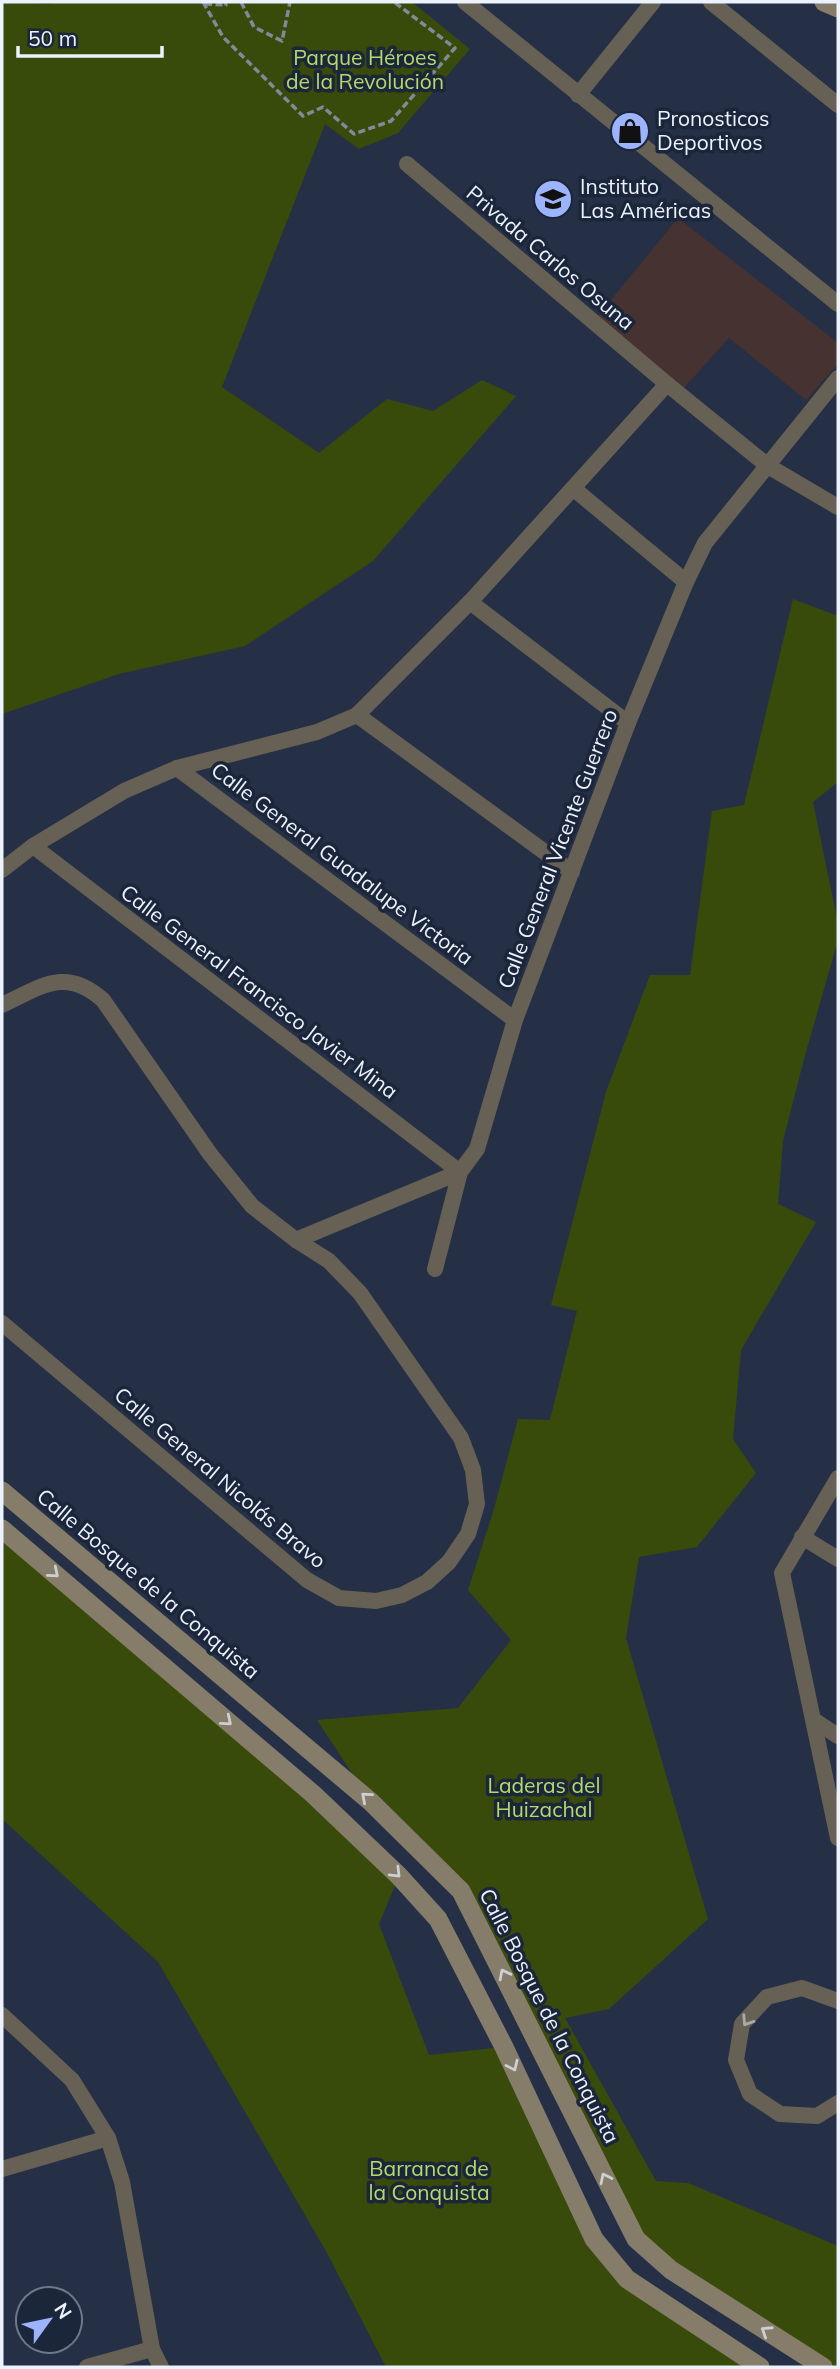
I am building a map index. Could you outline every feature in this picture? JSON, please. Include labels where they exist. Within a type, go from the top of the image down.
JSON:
[{"type":"main road","points":[[824,2],[838,8]]},
{"type":"main road","name":"Calle Bosque de la Conquista","points":[[2,1491],[372,1802],[461,1891],[636,2239],[671,2270],[824,2367]]},
{"type":"main road","points":[[2,1529],[313,1794],[415,1893],[438,1919],[504,2047],[594,2239],[627,2279],[760,2367]]},
{"type":"street","points":[[465,2],[838,304]]},
{"type":"street","points":[[578,95],[653,2]]},
{"type":"street","points":[[711,2],[838,105]]},
{"type":"street","name":"Privada Carlos Osuna","points":[[407,164],[768,466],[838,507]]},
{"type":"street","name":"Calle General Vicente Guerrero","points":[[435,1269],[460,1172],[477,1149],[515,1020],[628,723],[686,582],[705,543],[838,378]]},
{"type":"street","points":[[2,870],[33,846],[124,791],[177,768],[317,732],[357,715],[470,602],[667,384]]},
{"type":"street","points":[[573,489],[686,582]]},
{"type":"street","points":[[470,602],[628,723]]},
{"type":"street","points":[[357,715],[572,872]]},
{"type":"street","name":"Calle General Guadalupe Victoria","points":[[177,768],[515,1020]]},
{"type":"street","name":"Calle General Francisco Javier Mina","points":[[33,846],[460,1172]]},
{"type":"street","name":"Calle General Nicolás Bravo","points":[[2,1005],[53,982],[72,981],[89,987],[103,1000],[210,1154],[243,1196],[296,1240],[329,1261],[360,1293],[461,1438],[473,1470],[477,1504],[468,1534],[449,1562],[427,1582],[402,1595],[376,1601],[339,1598],[307,1580],[2,1323]]},
{"type":"street","points":[[296,1240],[460,1172]]},
{"type":"street","points":[[838,1478],[782,1573],[838,1839]]},
{"type":"street","points":[[803,1537],[838,1559]]},
{"type":"street","points":[[815,1721],[838,1736]]},
{"type":"street","points":[[838,1998],[802,1988],[767,1997],[742,2024],[736,2060],[750,2094],[780,2114],[817,2116],[838,2103]]},
{"type":"street","points":[[2,2015],[72,2080],[108,2138],[122,2182],[152,2349],[162,2367]]},
{"type":"street","points":[[2,2169],[108,2138]]},
{"type":"street","points":[[87,2367],[152,2349]]},
{"type":"path","points":[[204,3],[226,5],[225,2]]},
{"type":"path","points":[[241,2],[254,27],[282,41],[290,2]]},
{"type":"path","points":[[204,3],[223,37],[303,116],[323,107],[355,134],[391,121],[454,48],[394,2]]},
{"type":"shaded area","points":[[678,218],[838,343],[838,364],[806,400],[729,338],[683,389],[597,317]]},
{"type":"green space","name":"Parque Héroes de la Revolución","points":[[2,2],[412,2],[470,49],[398,133],[359,149],[325,124],[222,387],[319,453],[387,399],[433,411],[482,380],[516,396],[373,561],[245,646],[119,674],[2,714]]},
{"type":"green space","name":"Laderas del Huizachal","points":[[793,599],[838,616],[838,782],[813,802],[838,923],[838,940],[783,1141],[778,1204],[816,1222],[741,1350],[733,1439],[756,1473],[697,1547],[639,1557],[626,1638],[708,1919],[609,2009],[565,2018],[656,2181],[688,2183],[838,2246],[838,2367],[827,2367],[636,2239],[461,1891],[371,1802],[317,1720],[458,1708],[511,1640],[468,1590],[494,1509],[518,1419],[550,1420],[577,1311],[551,1305],[606,1092],[650,975],[690,975],[712,811],[744,805]]},
{"type":"green space","name":"Barranca de la Conquista","points":[[2,1528],[399,1876],[379,1924],[429,2055],[504,2047],[592,2235],[627,2279],[760,2367],[386,2367],[326,2251],[158,1962],[2,1819]]},
{"type":"place","name":"Pronosticos Deportivos","points":[[630,131]]},
{"type":"place","name":"Instituto Las Américas","points":[[553,199]]}]
